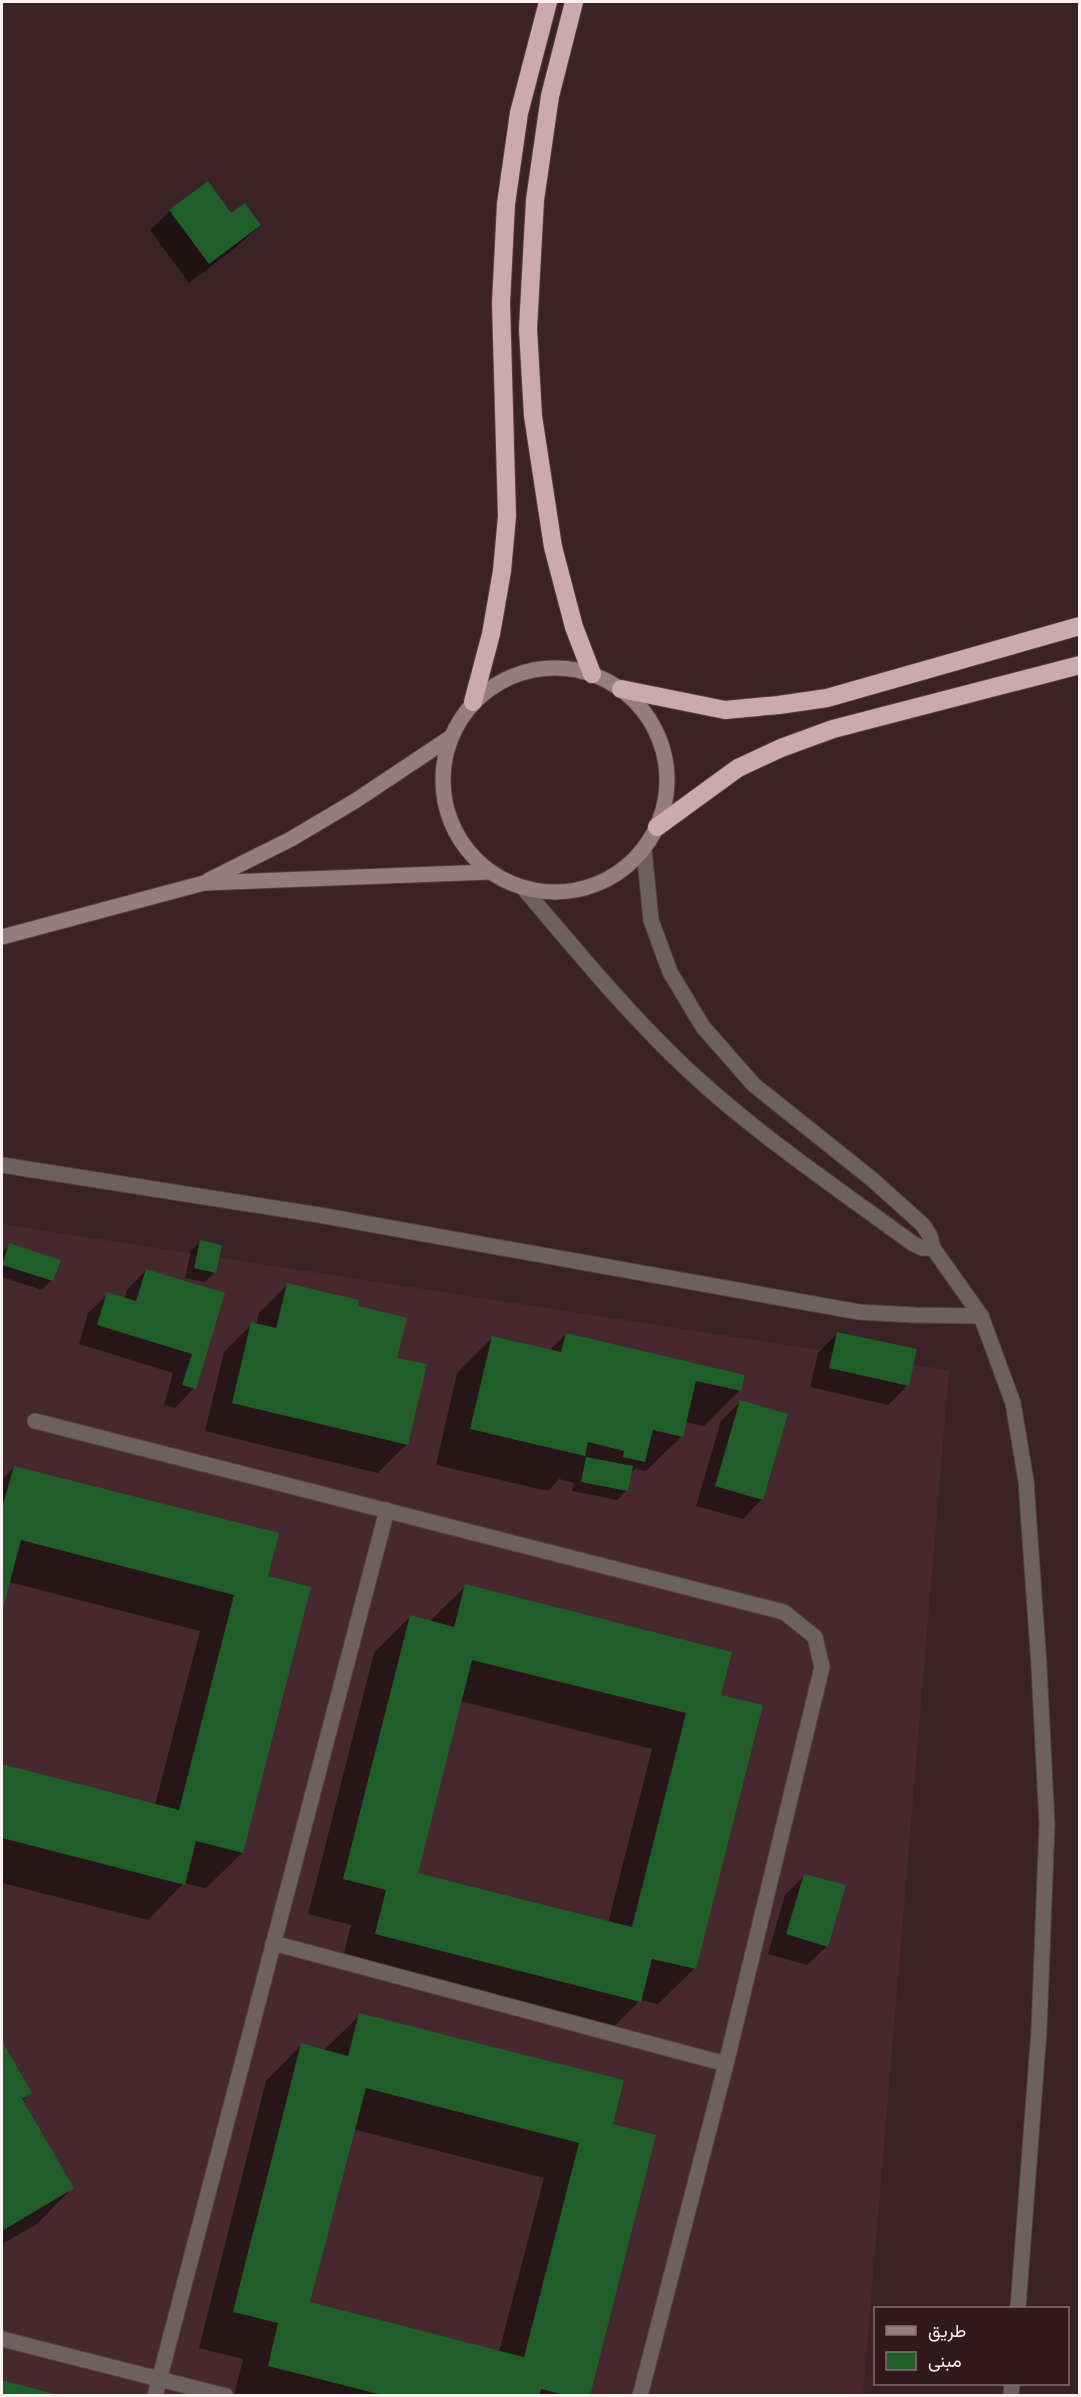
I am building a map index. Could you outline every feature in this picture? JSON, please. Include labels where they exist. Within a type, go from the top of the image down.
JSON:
[{"type":"highway","points":[[473,702],[493,623],[502,571],[507,516],[501,303],[506,204],[519,113],[548,2]]},
{"type":"highway","points":[[574,2],[550,96],[536,189],[528,329],[533,416],[553,547],[574,627],[592,674]]},
{"type":"highway","points":[[621,689],[725,710],[779,705],[827,698],[1080,626]]},
{"type":"highway","points":[[657,827],[738,768],[781,748],[833,729],[1080,665]]},
{"type":"street","points":[[545,667],[592,674],[621,689],[648,716],[663,751],[667,789],[657,827],[644,849],[603,882],[564,893],[524,889],[489,872],[461,844],[445,808],[442,772],[451,737],[473,702],[506,678],[545,667]]},
{"type":"street","points":[[2,937],[204,883],[291,839],[355,801],[451,737]]},
{"type":"street","points":[[644,849],[651,920],[670,972],[702,1027],[753,1085],[873,1180],[923,1225],[930,1236],[933,1248],[981,1316],[1013,1403],[1026,1481],[1047,1824],[1039,2030],[1018,2307]]},
{"type":"street","points":[[204,883],[489,872]]},
{"type":"street","points":[[524,889],[591,968],[690,1071],[762,1132],[912,1243],[922,1248],[933,1248]]},
{"type":"street","points":[[2,1165],[319,1215],[860,1312],[981,1316]]},
{"type":"street","points":[[35,1421],[784,1612],[815,1638],[822,1666],[726,2064],[640,2396]]},
{"type":"street","points":[[155,2396],[387,1510]]},
{"type":"street","points":[[273,1943],[726,2064]]},
{"type":"street","points":[[2,2339],[226,2396]]},
{"type":"shaded area","points":[[2,1224],[949,1370],[863,2395],[2,2395]]},
{"type":"building","points":[[208,181],[231,213],[245,203],[261,225],[209,264],[169,210]]},
{"type":"building","points":[[200,1240],[222,1245],[216,1273],[194,1268]]},
{"type":"building","points":[[9,1243],[61,1260],[53,1281],[2,1265]]},
{"type":"building","points":[[146,1269],[225,1293],[196,1389],[182,1385],[192,1354],[97,1325],[107,1292],[136,1301]]},
{"type":"building","points":[[287,1283],[359,1300],[358,1306],[407,1318],[397,1358],[427,1364],[408,1445],[232,1403],[251,1322],[276,1328]]},
{"type":"building","points":[[837,1332],[917,1349],[909,1386],[829,1368]]},
{"type":"building","points":[[566,1333],[745,1375],[741,1391],[696,1381],[683,1437],[653,1430],[645,1462],[623,1457],[624,1451],[588,1442],[585,1456],[470,1429],[492,1336],[561,1352]]},
{"type":"building","points":[[740,1400],[788,1414],[763,1500],[715,1486]]},
{"type":"building","points":[[586,1457],[633,1466],[628,1491],[581,1482]]},
{"type":"building","points":[[14,1466],[279,1533],[268,1576],[311,1587],[243,1853],[196,1841],[185,1885],[2,1838],[2,1764],[179,1810],[234,1595],[21,1540],[2,1612],[2,1508]]},
{"type":"building","points":[[465,1584],[732,1652],[721,1695],[763,1705],[696,1969],[652,1959],[641,2002],[375,1934],[386,1890],[343,1879],[410,1615],[454,1627]],"holes":[[[472,1660],[686,1713],[632,1927],[418,1873]]]},
{"type":"building","points":[[804,1874],[846,1885],[828,1947],[786,1934]]},
{"type":"building","points":[[359,2013],[624,2080],[613,2124],[656,2135],[590,2396],[568,2396],[541,2389],[539,2396],[386,2396],[268,2366],[278,2323],[233,2312],[301,2043],[348,2056]],"holes":[[[366,2088],[579,2143],[524,2357],[310,2302]]]},
{"type":"building","points":[[2,2041],[32,2093],[22,2099],[74,2188],[2,2231]]},
{"type":"building","points":[[2,2380],[58,2395],[58,2396],[2,2396]]}]
